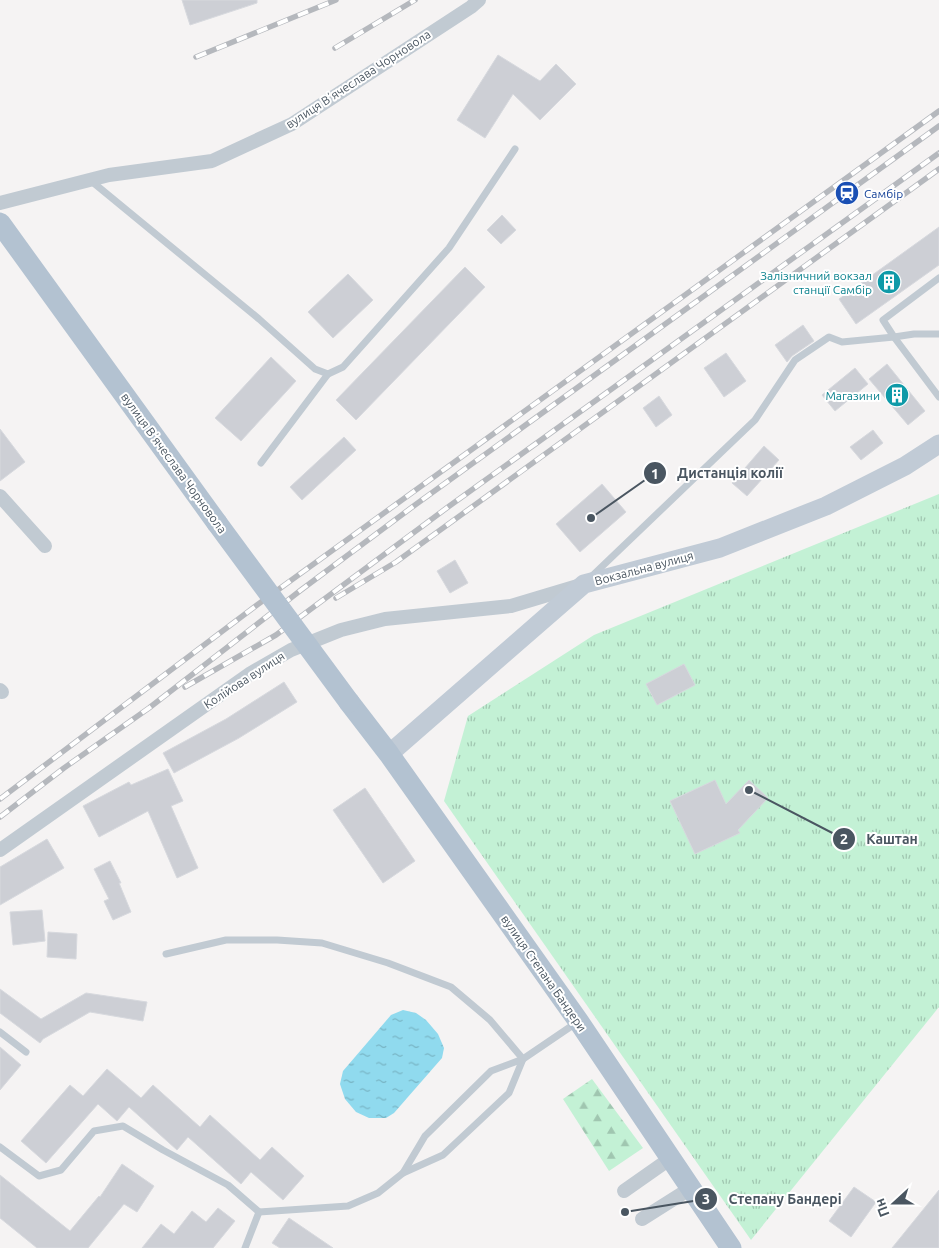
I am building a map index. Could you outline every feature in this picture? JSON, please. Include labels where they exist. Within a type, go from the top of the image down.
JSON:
[{"type":"main road","name":"вулиця Вʼячеслава Чорновола","points":[[0,223],[216,523],[349,702]]},
{"type":"main road","name":"Вокзальна вулиця","points":[[389,754],[584,584],[729,545],[826,506],[905,466],[939,444]]},
{"type":"main road","name":"вулиця Степана Бандери","points":[[349,702],[389,754],[579,1022],[732,1248]]},
{"type":"street","name":"вулиця Вʼячеслава Чорновола","points":[[0,203],[109,175],[212,161],[292,124],[479,0]]},
{"type":"street","points":[[0,496],[45,546]]},
{"type":"street","name":"Колійова вулиця","points":[[0,850],[251,673],[291,650],[341,630],[385,619],[511,606],[584,584]]},
{"type":"street","points":[[624,1192],[671,1158]]},
{"type":"street","points":[[642,1219],[691,1188]]},
{"type":"lane","points":[[261,463],[328,374],[343,367],[449,248],[514,149]]},
{"type":"lane","points":[[90,180],[259,319],[315,369],[328,374]]},
{"type":"lane","points":[[939,278],[883,320],[939,397]]},
{"type":"lane","points":[[584,584],[755,420],[795,360],[829,338],[842,342],[914,334],[939,334]]},
{"type":"lane","points":[[166,954],[226,940],[277,940],[322,943],[388,963],[451,987],[490,1020],[523,1059]]},
{"type":"lane","points":[[403,1173],[425,1136],[491,1071],[523,1059],[579,1022]]},
{"type":"lane","points":[[0,1032],[26,1052]]},
{"type":"lane","points":[[0,1148],[39,1176],[61,1170],[94,1131],[124,1126],[163,1150],[228,1185],[259,1212],[348,1206],[378,1193],[403,1173],[443,1155],[509,1093],[523,1059]]},
{"type":"lane","points":[[245,1248],[259,1212]]},
{"type":"green space","points":[[939,494],[939,1007],[751,1240],[444,801],[468,716],[594,635]]},
{"type":"green space","points":[[592,1079],[643,1148],[609,1171],[563,1099]]},
{"type":"water","points":[[403,1010],[416,1013],[426,1020],[438,1034],[444,1048],[442,1058],[394,1113],[386,1118],[369,1118],[356,1112],[345,1099],[340,1084],[343,1071],[391,1015]]},
{"type":"building","points":[[182,0],[257,0],[257,3],[190,25]]},
{"type":"building","points":[[498,55],[540,81],[556,64],[576,84],[540,120],[513,94],[485,138],[457,120]]},
{"type":"building","points":[[502,215],[516,230],[501,244],[487,230]]},
{"type":"building","name":"Залізничний вокзал станції Самбір","points":[[939,227],[939,265],[856,324],[839,299]]},
{"type":"building","points":[[465,267],[485,287],[356,420],[336,400]]},
{"type":"building","points":[[348,274],[373,300],[333,338],[308,312]]},
{"type":"building","points":[[803,325],[814,341],[792,356],[787,362],[775,345]]},
{"type":"building","points":[[726,353],[746,381],[724,397],[704,368]]},
{"type":"building","points":[[271,357],[296,381],[241,441],[215,418]]},
{"type":"building","name":"Магазини","points":[[887,364],[925,411],[908,425],[869,379]]},
{"type":"building","points":[[855,368],[868,384],[835,411],[822,395]]},
{"type":"building","points":[[659,396],[672,415],[656,427],[643,408]]},
{"type":"building","points":[[0,429],[25,462],[0,481]]},
{"type":"building","points":[[873,430],[883,443],[861,460],[850,447]]},
{"type":"building","points":[[344,437],[356,450],[302,500],[290,487]]},
{"type":"building","points":[[764,446],[779,460],[747,496],[732,483]]},
{"type":"building","points":[[602,484],[626,512],[580,552],[556,524]]},
{"type":"building","points":[[455,560],[468,583],[450,593],[437,571]]},
{"type":"building","points":[[684,664],[695,685],[657,705],[646,684]]},
{"type":"building","points":[[284,682],[297,702],[239,738],[174,773],[163,753],[226,719]]},
{"type":"building","points":[[168,769],[183,801],[171,806],[198,868],[177,878],[148,811],[99,837],[83,806],[129,782],[131,785]]},
{"type":"building","points":[[715,780],[726,804],[749,780],[768,798],[738,830],[740,833],[695,854],[670,801]]},
{"type":"building","points":[[365,788],[415,861],[383,883],[333,810]]},
{"type":"building","points":[[47,839],[64,868],[0,905],[0,867]]},
{"type":"building","points":[[110,861],[121,883],[119,883],[131,912],[113,920],[104,901],[109,899],[94,869]]},
{"type":"building","points":[[42,910],[45,941],[13,945],[10,912]]},
{"type":"building","points":[[48,932],[77,934],[76,959],[47,957]]},
{"type":"building","points":[[0,989],[41,1019],[86,993],[147,1002],[143,1021],[90,1012],[43,1039],[40,1043],[0,1013]]},
{"type":"building","points":[[0,1047],[21,1065],[0,1090]]},
{"type":"building","points":[[107,1069],[141,1098],[153,1085],[200,1127],[210,1115],[260,1160],[272,1147],[304,1176],[283,1200],[251,1172],[241,1184],[188,1137],[177,1150],[129,1107],[117,1121],[98,1104],[46,1163],[21,1141],[70,1085],[83,1096]]},
{"type":"building","points":[[122,1164],[154,1186],[137,1212],[124,1204],[88,1248],[37,1248],[0,1218],[0,1175],[70,1231],[100,1197]]},
{"type":"building","points":[[854,1187],[876,1202],[851,1237],[829,1221]]},
{"type":"building","points":[[939,1190],[939,1248],[892,1248]]},
{"type":"building","points":[[218,1208],[235,1221],[213,1248],[142,1248],[161,1224],[174,1234],[192,1211],[206,1222]]},
{"type":"building","points":[[289,1218],[333,1248],[280,1248],[272,1243]]},
{"type":"railway","points":[[196,57],[336,0]]},
{"type":"railway","points":[[335,48],[415,0]]},
{"type":"railway","points":[[0,799],[257,605],[939,111]]},
{"type":"railway","points":[[0,817],[64,768],[149,708],[301,590],[415,505],[939,126]]},
{"type":"railway","points":[[185,687],[276,635],[448,507],[939,153]]},
{"type":"railway","points":[[336,598],[396,562],[939,169]]},
{"type":"place","name":"Самбір","points":[[847,193]]},
{"type":"place","name":"Залізничний вокзал станції Самбір","points":[[889,282]]},
{"type":"place","name":"Магазини","points":[[897,395]]},
{"type":"place","name":"Дистанція колії","points":[[591,518]]},
{"type":"place","name":"Каштан","points":[[749,790]]},
{"type":"place","name":"Степану Бандері","points":[[625,1212]]}]
